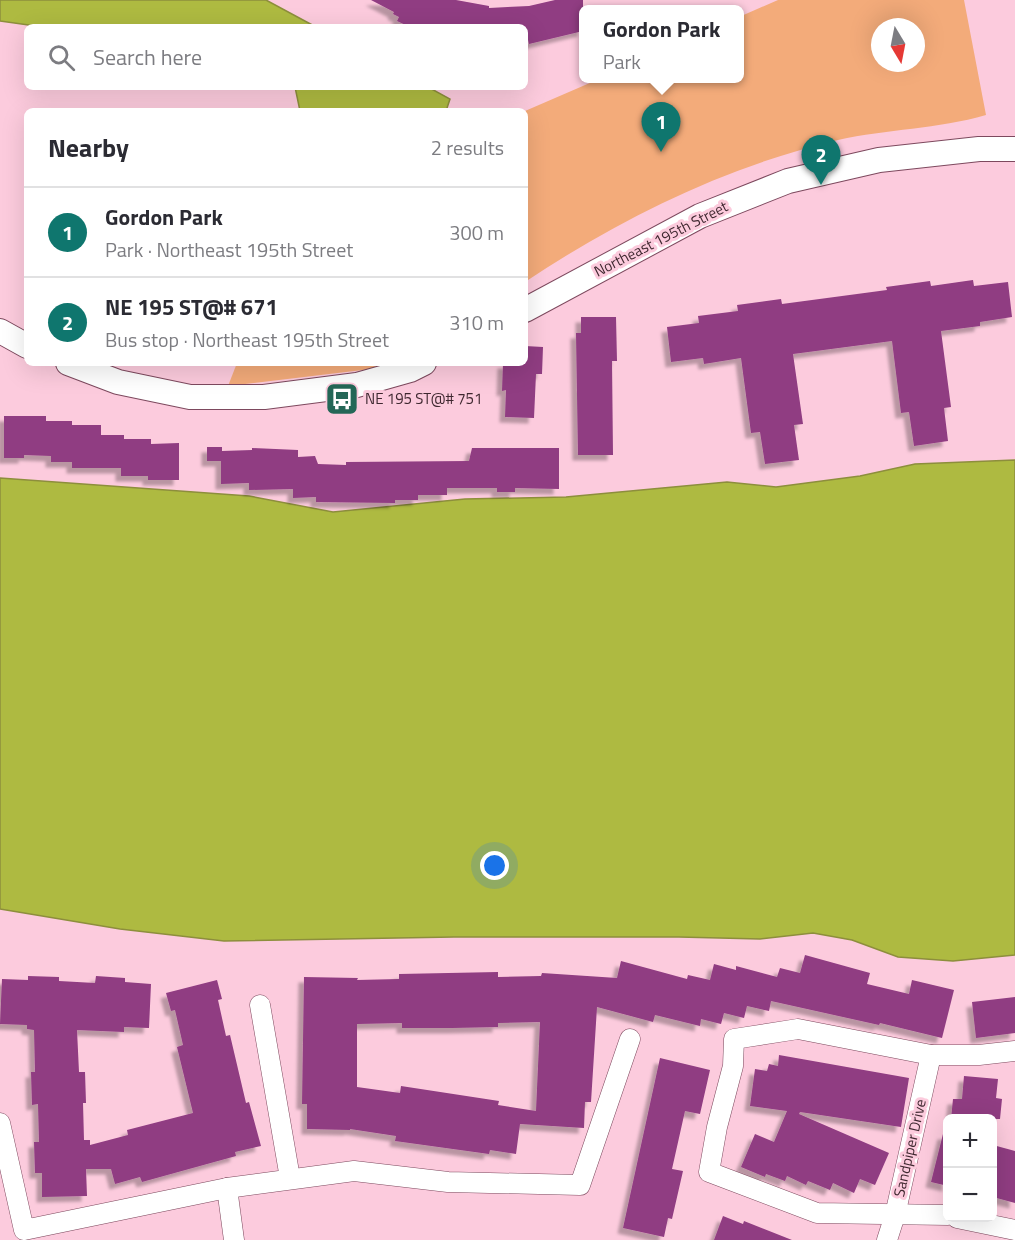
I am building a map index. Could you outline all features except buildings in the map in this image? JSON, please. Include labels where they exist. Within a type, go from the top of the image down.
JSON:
[{"type":"street","name":"Northeast 195th Street","points":[[528,308],[700,216],[788,181],[879,160],[979,149],[1015,149]]},
{"type":"street","points":[[0,332],[24,344]]},
{"type":"street","points":[[76,366],[118,382],[190,397],[264,397],[357,385],[418,366]]},
{"type":"street","points":[[260,1005],[290,1178]]},
{"type":"street","points":[[943,1215],[817,1213],[709,1172],[717,1127],[733,1066],[734,1039],[798,1029],[931,1055],[979,1055],[1015,1051]]},
{"type":"street","points":[[0,1123],[24,1230],[227,1188],[354,1171],[448,1182],[580,1185],[630,1039]]},
{"type":"street","name":"Sandpiper Drive","points":[[887,1240],[895,1215],[931,1055]]},
{"type":"street","points":[[227,1188],[234,1240]]},
{"type":"street","points":[[976,1222],[1015,1230]]},
{"type":"shaded area","points":[[0,0],[266,0],[310,24],[24,24],[0,21]]},
{"type":"shaded area","points":[[778,0],[964,0],[986,115],[968,120],[838,140],[755,165],[675,197],[636,216],[528,280],[528,110],[590,83],[744,83],[744,15]]},
{"type":"shaded area","points":[[296,90],[434,90],[450,99],[447,108],[299,108]]},
{"type":"shaded area","points":[[236,366],[376,366],[371,369],[228,386]]},
{"type":"shaded area","points":[[1015,460],[1015,955],[953,961],[898,957],[852,940],[813,933],[760,939],[454,937],[224,941],[120,929],[0,909],[0,478],[249,496],[333,512],[465,499],[566,497],[727,482],[776,487],[860,476],[915,464]]},
{"type":"place","name":"Gordon Park","points":[[661,152]]},
{"type":"place","name":"NE 195 ST@# 671","points":[[821,185]]},
{"type":"place","name":"NE 195 ST@# 751","points":[[342,399]]}]
